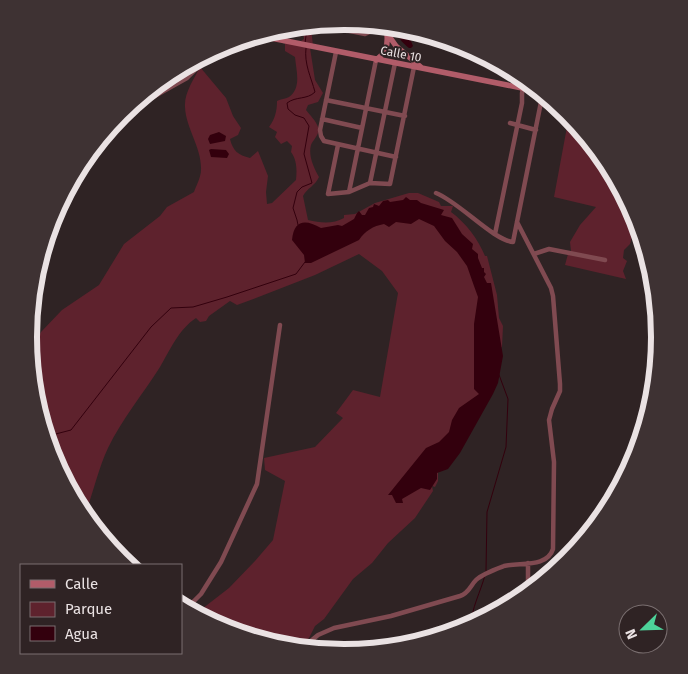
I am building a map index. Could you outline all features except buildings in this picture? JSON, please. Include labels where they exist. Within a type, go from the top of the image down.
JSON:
[{"type":"main road","points":[[376,60],[387,48],[386,33]]},
{"type":"main road","points":[[387,33],[396,46],[424,69]]},
{"type":"main road","name":"Calle 10","points":[[272,38],[376,60],[522,87]]},
{"type":"street","points":[[345,30],[365,34],[370,32]]},
{"type":"street","points":[[284,41],[286,36]]},
{"type":"street","points":[[336,52],[320,130],[321,136],[324,141],[338,145],[396,156]]},
{"type":"street","points":[[349,192],[376,60]]},
{"type":"street","points":[[370,183],[395,63]]},
{"type":"street","points":[[151,98],[187,78],[198,67]]},
{"type":"street","points":[[338,145],[328,194],[349,192],[370,183],[390,184],[414,67]]},
{"type":"street","points":[[496,234],[524,88]]},
{"type":"street","points":[[326,100],[405,116]]},
{"type":"street","points":[[436,194],[455,204],[501,238],[513,242],[541,102]]},
{"type":"street","points":[[322,119],[362,128]]},
{"type":"street","points":[[510,123],[536,130]]},
{"type":"street","points":[[310,642],[318,635],[334,628],[391,616],[460,596],[468,591],[480,577],[504,566],[549,558],[553,549],[554,462],[549,420],[560,391],[553,296],[551,288],[517,222]]},
{"type":"street","points":[[534,254],[549,249],[605,260]]},
{"type":"street","points":[[191,604],[201,594],[220,562],[257,484],[280,325]]},
{"type":"street","points":[[528,563],[528,583]]},
{"type":"green space","points":[[311,32],[313,46],[301,41],[304,39],[303,33]]},
{"type":"green space","points":[[285,43],[310,48],[315,80],[323,93],[318,102],[308,105],[306,110],[319,129],[311,145],[310,153],[313,166],[319,177],[303,196],[308,220],[336,221],[344,218],[344,215],[355,214],[375,203],[409,193],[418,193],[439,202],[441,206],[453,206],[451,212],[471,232],[485,256],[487,256],[497,295],[499,318],[503,326],[502,347],[496,351],[488,386],[444,469],[438,472],[438,481],[435,487],[432,486],[433,491],[415,518],[388,543],[372,563],[353,579],[324,619],[315,626],[309,638],[305,641],[265,634],[245,628],[202,609],[229,588],[273,540],[285,481],[265,470],[264,458],[315,447],[343,418],[336,413],[353,390],[380,397],[398,293],[382,271],[359,254],[315,275],[248,301],[237,305],[230,301],[209,316],[206,321],[200,322],[196,318],[175,340],[160,367],[114,437],[102,463],[88,506],[69,473],[53,436],[43,397],[37,339],[41,332],[62,310],[99,285],[124,244],[160,216],[167,207],[194,192],[200,176],[201,162],[188,123],[185,102],[190,86],[200,67],[226,98],[233,116],[241,128],[238,135],[230,139],[234,149],[239,154],[250,158],[258,151],[268,176],[267,204],[272,203],[296,180],[296,165],[291,152],[292,146],[287,141],[281,144],[275,137],[277,132],[269,127],[275,115],[277,101],[289,97],[296,89],[295,57],[285,51]]},
{"type":"green space","points":[[567,126],[588,150],[599,166],[619,201],[633,233],[630,244],[624,250],[623,258],[627,261],[623,271],[626,279],[565,265],[568,254],[571,251],[570,242],[580,225],[596,207],[554,197]]},
{"type":"water","points":[[399,35],[408,37],[413,46],[409,48]]},
{"type":"water","points":[[219,132],[226,136],[225,141],[210,144],[208,139],[210,135]]},
{"type":"water","points":[[209,150],[226,150],[229,154],[227,158],[211,157]]},
{"type":"water","points":[[406,197],[410,200],[417,200],[444,210],[441,215],[452,218],[462,234],[473,244],[472,249],[478,254],[486,274],[484,277],[487,283],[491,283],[503,356],[498,383],[460,453],[448,469],[437,473],[437,479],[430,490],[421,488],[402,499],[403,503],[396,503],[392,495],[388,495],[426,448],[439,442],[449,432],[452,420],[459,408],[479,394],[474,389],[474,324],[478,297],[467,266],[434,226],[419,219],[411,224],[396,222],[389,227],[384,224],[376,226],[359,240],[311,263],[305,263],[304,255],[292,240],[295,228],[301,223],[310,223],[321,228],[342,226],[354,219],[359,211],[362,215],[365,215],[374,204],[379,206],[383,201],[403,200]]},
{"type":"waterway","points":[[305,43],[306,33]]},
{"type":"waterway","points":[[298,225],[293,208],[297,192],[302,187],[312,183],[304,154],[309,126],[304,118],[295,115],[288,109],[287,103],[294,99],[309,96],[315,92],[307,65],[306,48]]},
{"type":"waterway","points":[[53,435],[71,430],[151,327],[171,308],[193,307],[296,274],[305,262]]},
{"type":"waterway","points":[[486,571],[487,512],[506,447],[508,399],[498,372]]},
{"type":"waterway","points":[[472,616],[485,575]]}]
